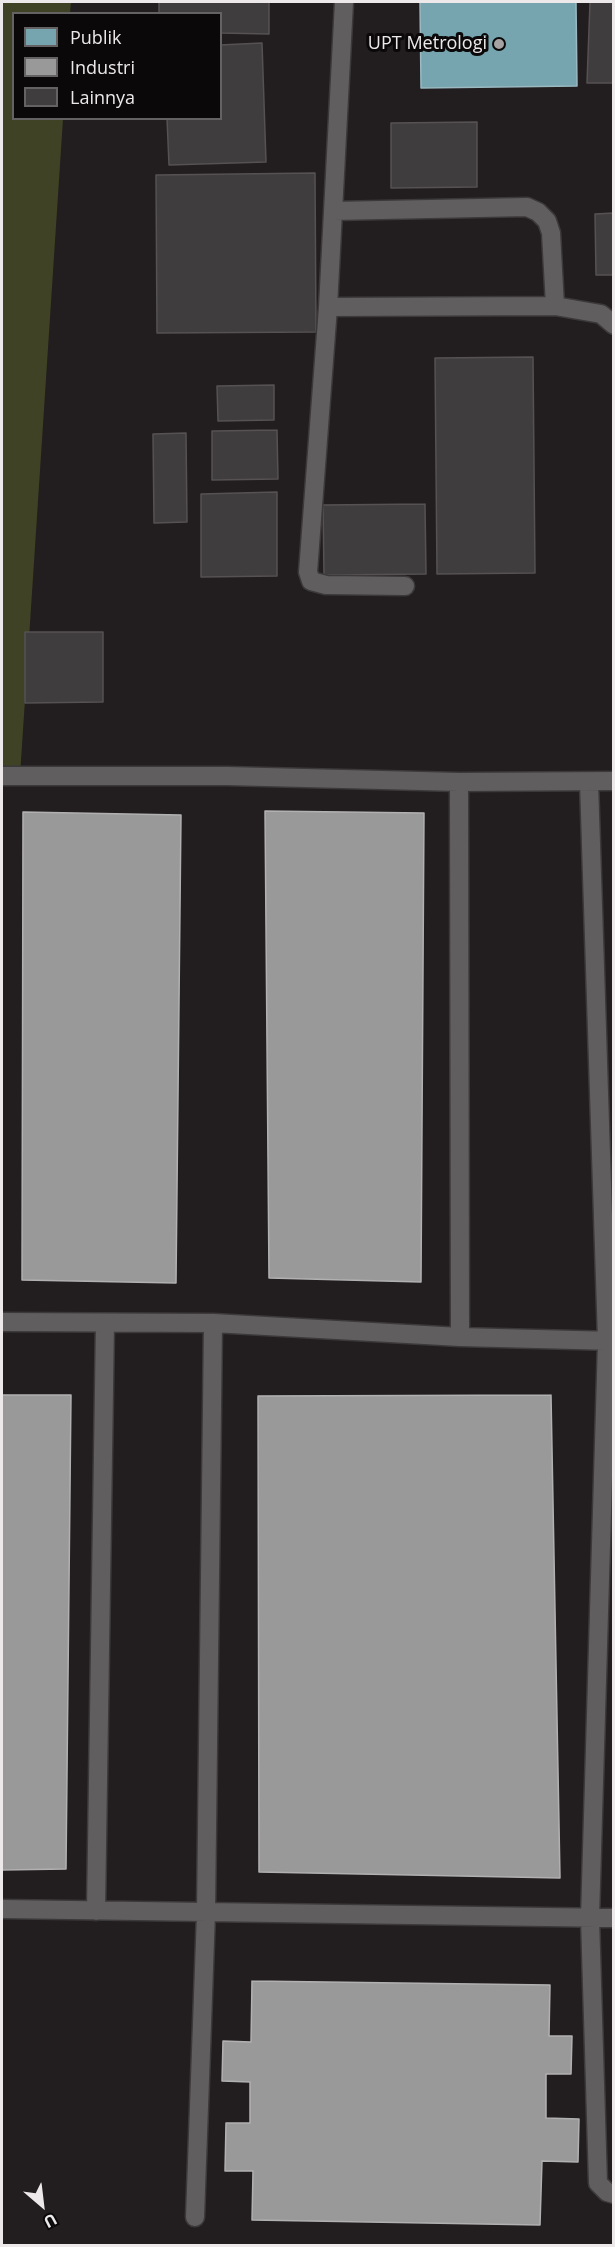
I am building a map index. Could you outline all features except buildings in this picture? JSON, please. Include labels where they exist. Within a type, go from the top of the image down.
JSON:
[{"type":"lane","points":[[344,2],[328,307],[308,572],[311,581],[326,585],[405,586]]},
{"type":"lane","points":[[333,211],[526,207],[538,212],[547,221],[551,233],[555,306]]},
{"type":"lane","points":[[328,307],[555,306],[601,314],[614,325]]},
{"type":"lane","points":[[2,776],[227,776],[459,782],[614,781]]},
{"type":"lane","points":[[459,782],[460,1336]]},
{"type":"lane","points":[[589,782],[610,1341],[590,1918],[598,2182],[607,2192],[614,2194]]},
{"type":"lane","points":[[2,1322],[213,1323],[610,1341]]},
{"type":"lane","points":[[96,1911],[105,1323]]},
{"type":"lane","points":[[195,2217],[206,1912],[213,1323]]},
{"type":"lane","points":[[2,1909],[614,1918]]},
{"type":"green space","points":[[2,2],[71,2],[70,12],[12,12],[12,120],[63,120],[20,776],[2,776]]},
{"type":"place","name":"UPT Metrologi","points":[[499,44]]}]
